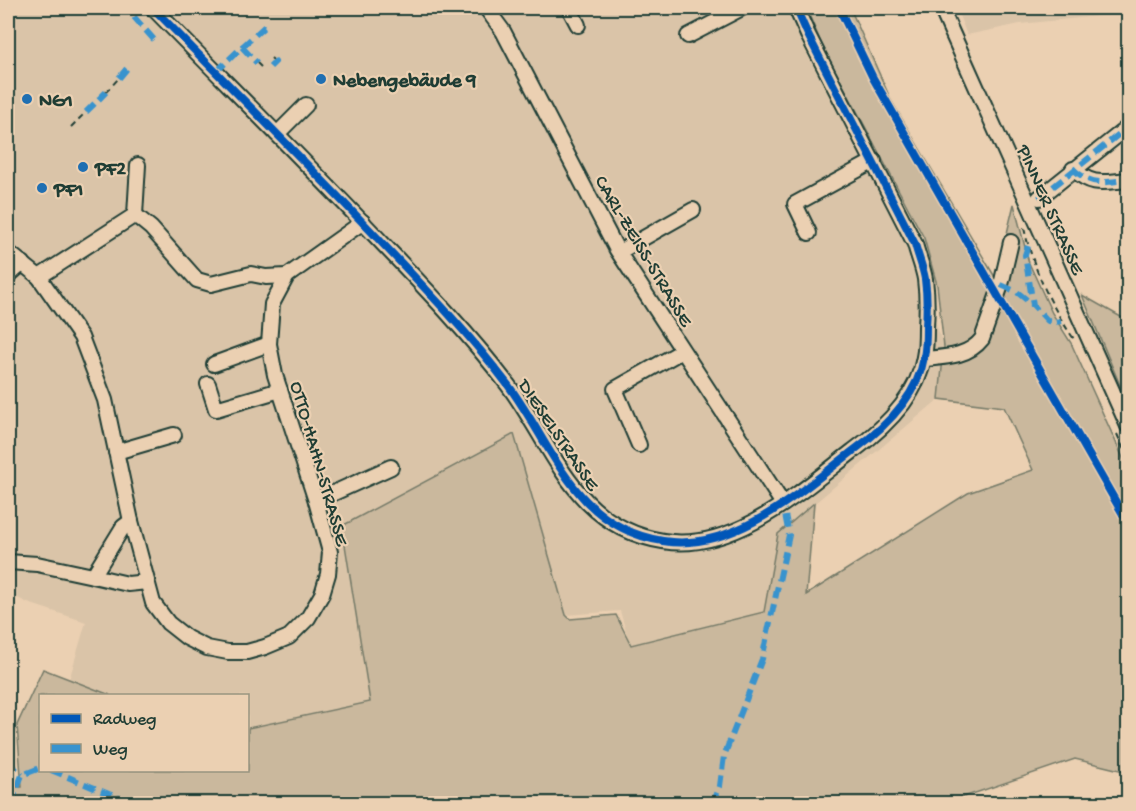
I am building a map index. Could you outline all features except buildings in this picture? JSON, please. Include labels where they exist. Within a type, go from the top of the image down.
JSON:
[{"type":"street","name":"DIESELSTRASSE","points":[[153,8],[167,32],[277,134],[459,323],[510,387],[560,469],[587,504],[628,532],[664,542],[704,541],[736,531],[783,504],[876,434],[901,405],[916,380],[924,359],[927,318],[925,280],[915,244],[796,8]]},
{"type":"street","name":"CARL-ZEISS-STRASSE","points":[[486,8],[503,31],[619,252],[783,504]]},
{"type":"street","points":[[569,8],[578,25]]},
{"type":"street","points":[[688,36],[742,8]]},
{"type":"street","name":"PINNER STRASSE","points":[[941,8],[1128,426]]},
{"type":"street","points":[[277,134],[306,105]]},
{"type":"street","points":[[1039,198],[1128,127]]},
{"type":"street","points":[[809,233],[795,204],[874,161]]},
{"type":"street","points":[[135,215],[138,165]]},
{"type":"street","points":[[1073,169],[1085,180],[1099,182],[1128,180]]},
{"type":"street","points":[[619,252],[693,210]]},
{"type":"street","points":[[135,215],[151,228],[197,280],[211,284],[251,274],[266,277],[287,276]]},
{"type":"street","points":[[8,252],[39,277],[135,215]]},
{"type":"street","name":"OTTO-HAHN-STRASSE","points":[[39,277],[81,337],[105,400],[131,521],[153,603],[168,622],[187,638],[207,648],[228,652],[247,652],[289,638],[308,618],[322,594],[328,574],[330,552],[280,390],[269,344],[272,304],[287,276],[363,222]]},
{"type":"street","points":[[924,359],[961,354],[976,347],[982,339],[1001,285],[1011,242]]},
{"type":"street","points":[[8,276],[23,264]]},
{"type":"street","points":[[214,364],[269,344]]},
{"type":"street","points":[[639,445],[615,389],[682,351]]},
{"type":"street","points":[[208,384],[216,409],[280,390]]},
{"type":"street","points":[[116,452],[174,435]]},
{"type":"street","points":[[316,501],[391,467]]},
{"type":"street","points":[[93,576],[123,527],[131,521]]},
{"type":"street","points":[[8,562],[37,564],[128,584],[147,582]]},
{"type":"path","points":[[257,63],[261,67]]},
{"type":"path","points":[[106,92],[119,78]]},
{"type":"path","points":[[71,127],[86,112]]},
{"type":"path","points":[[1023,227],[1032,262],[1056,312]]},
{"type":"shaded area","points":[[8,8],[787,8],[808,56],[909,245],[944,347],[939,399],[778,534],[765,612],[630,645],[620,611],[566,615],[514,434],[342,526],[371,702],[249,728],[249,694],[107,694],[69,680],[86,622],[28,603],[8,593]]},
{"type":"shaded area","points":[[806,8],[850,8],[891,100],[996,279],[1014,204],[1029,263],[1052,313],[1071,343],[1128,469],[1128,772],[1075,759],[943,804],[8,804],[8,787],[22,787],[17,725],[43,669],[107,694],[39,694],[39,772],[249,772],[249,728],[370,702],[342,526],[514,434],[566,615],[570,619],[616,615],[631,645],[764,612],[778,534],[814,503],[806,595],[968,493],[1033,470],[1004,407],[939,399],[944,347],[937,285],[924,238],[823,47]]},
{"type":"shaded area","points":[[956,8],[1128,8],[1128,13],[1020,24],[967,35]]},
{"type":"shaded area","points":[[1082,295],[1128,321],[1128,404]]},
{"type":"marked path","points":[[134,17],[156,42]]},
{"type":"marked path","points":[[242,47],[264,27],[268,28]]},
{"type":"marked path","points":[[216,72],[242,47],[257,63]]},
{"type":"marked path","points":[[270,67],[275,62],[273,60]]},
{"type":"marked path","points":[[119,78],[129,66]]},
{"type":"marked path","points":[[86,112],[106,92]]},
{"type":"marked path","points":[[1039,198],[1128,127]]},
{"type":"marked path","points":[[1073,169],[1093,181],[1128,180]]},
{"type":"marked path","points":[[1028,246],[1025,255],[1033,305],[1048,321],[1061,321]]},
{"type":"marked path","points":[[1001,285],[1017,292],[1033,305]]},
{"type":"marked path","points":[[713,804],[720,786],[724,756],[762,659],[789,535],[783,504]]},
{"type":"marked path","points":[[8,762],[22,775]]},
{"type":"marked path","points":[[11,804],[22,775],[39,768]]},
{"type":"marked path","points":[[56,772],[139,804]]},
{"type":"cycle path","points":[[153,8],[327,185],[494,366],[569,481],[587,502],[608,519],[633,533],[663,541],[689,542],[715,538],[741,528],[765,516],[811,484],[887,422],[915,385],[924,357],[926,291],[915,244],[796,8]]},
{"type":"cycle path","points":[[839,8],[873,78],[1128,523]]},
{"type":"place","name":"Nebengebäude 9","points":[[321,79]]},
{"type":"place","name":"NG1","points":[[27,99]]},
{"type":"place","name":"PF2","points":[[83,167]]},
{"type":"place","name":"PF1","points":[[42,188]]}]
